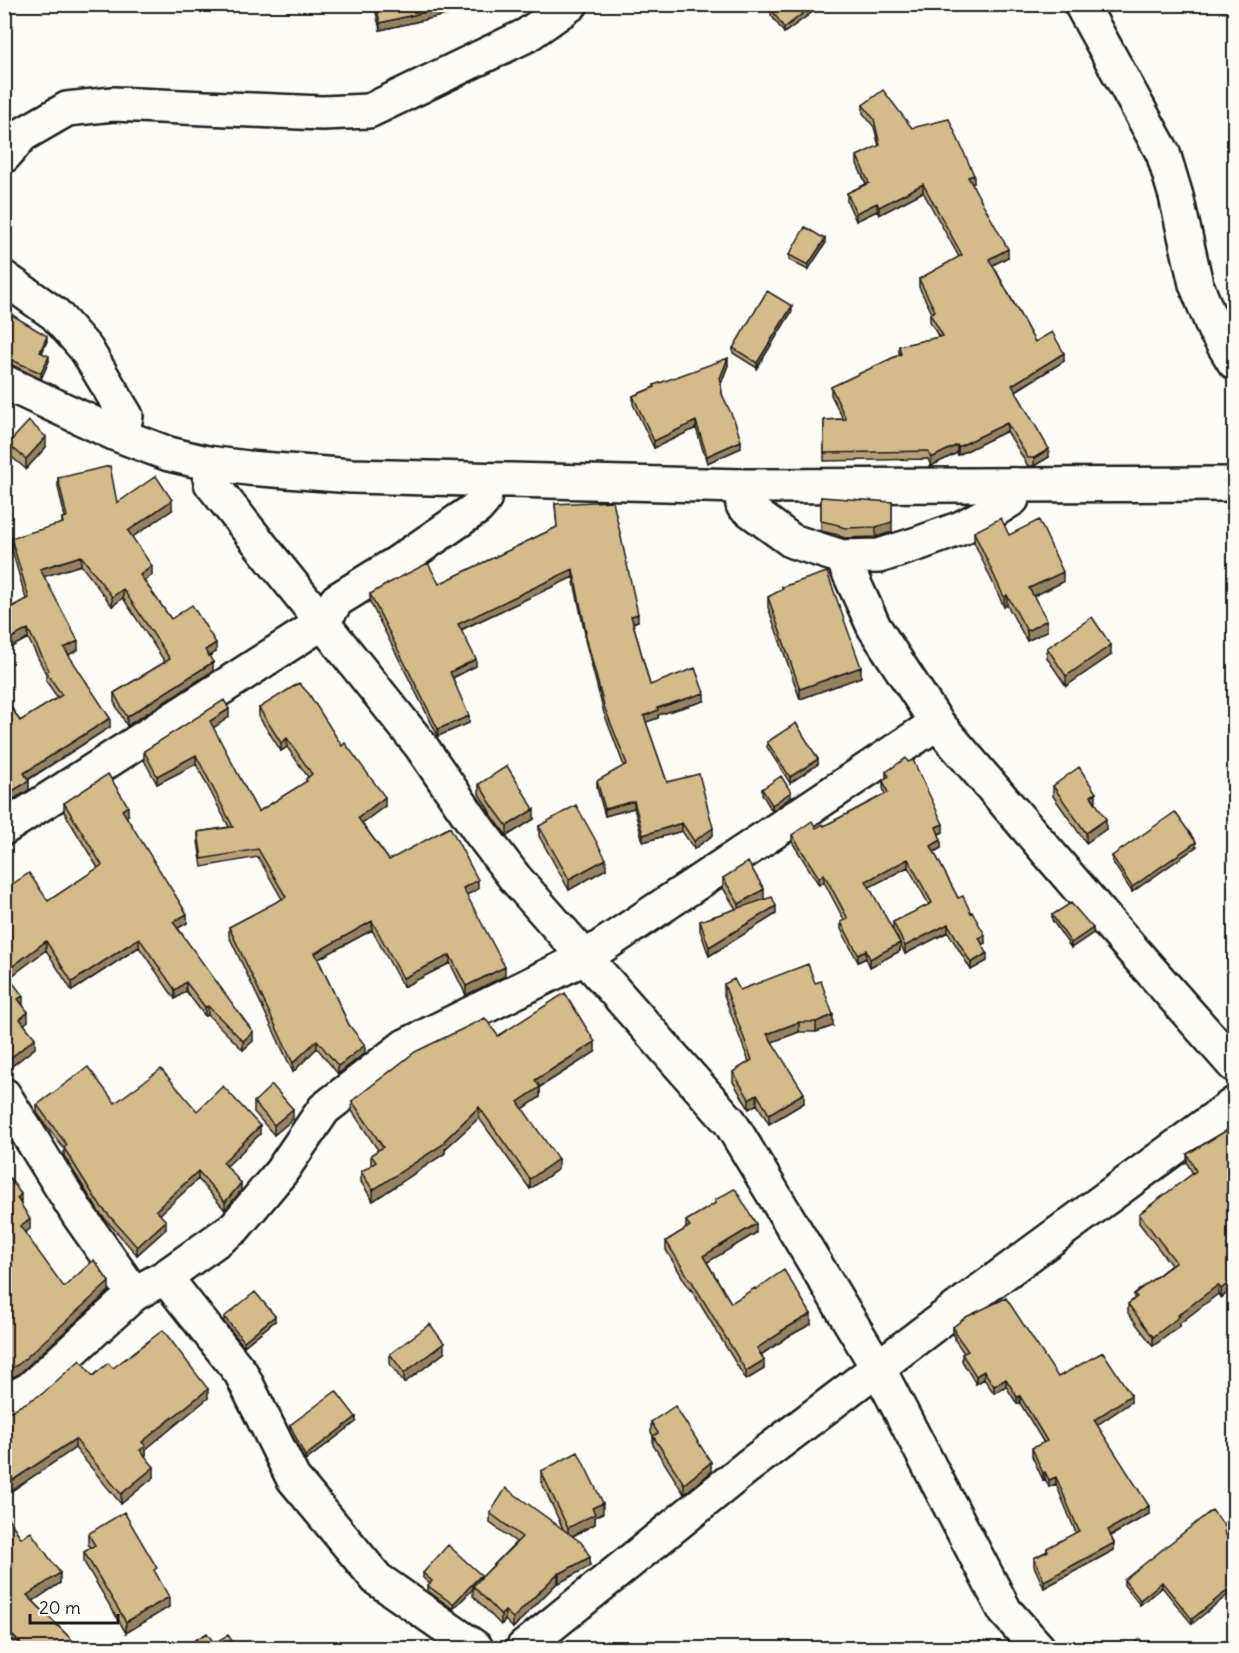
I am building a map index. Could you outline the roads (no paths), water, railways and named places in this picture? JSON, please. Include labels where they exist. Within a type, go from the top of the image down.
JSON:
[{"type":"street","points":[[4,156],[22,135],[67,110],[113,104],[321,113],[369,111],[526,35],[571,4]]},
{"type":"street","points":[[1082,4],[1164,153],[1196,284],[1214,329],[1234,362]]},
{"type":"street","points":[[4,278],[55,314],[86,349],[126,416],[122,435]]},
{"type":"street","points":[[4,382],[116,434],[169,454],[207,463],[248,468],[352,476],[741,486],[1234,484]]},
{"type":"street","points":[[207,463],[211,483],[421,746],[480,832],[515,878],[730,1122],[878,1368],[1005,1611],[1038,1648]]},
{"type":"street","points":[[4,828],[322,623],[337,600],[397,563],[477,508],[484,500],[488,480]]},
{"type":"street","points":[[741,486],[743,505],[792,541],[842,557],[879,556],[961,528],[1012,499],[1015,485]]},
{"type":"street","points":[[842,557],[874,627],[937,723],[1234,1065]]},
{"type":"street","points":[[4,1403],[30,1389],[134,1294],[165,1277],[234,1228],[281,1172],[324,1109],[405,1046],[586,957],[937,723]]},
{"type":"street","points":[[4,1095],[78,1214],[134,1294]]},
{"type":"street","points":[[523,1648],[747,1467],[939,1321],[1234,1104]]},
{"type":"street","points":[[165,1277],[241,1373],[293,1478],[376,1579],[476,1648]]}]
